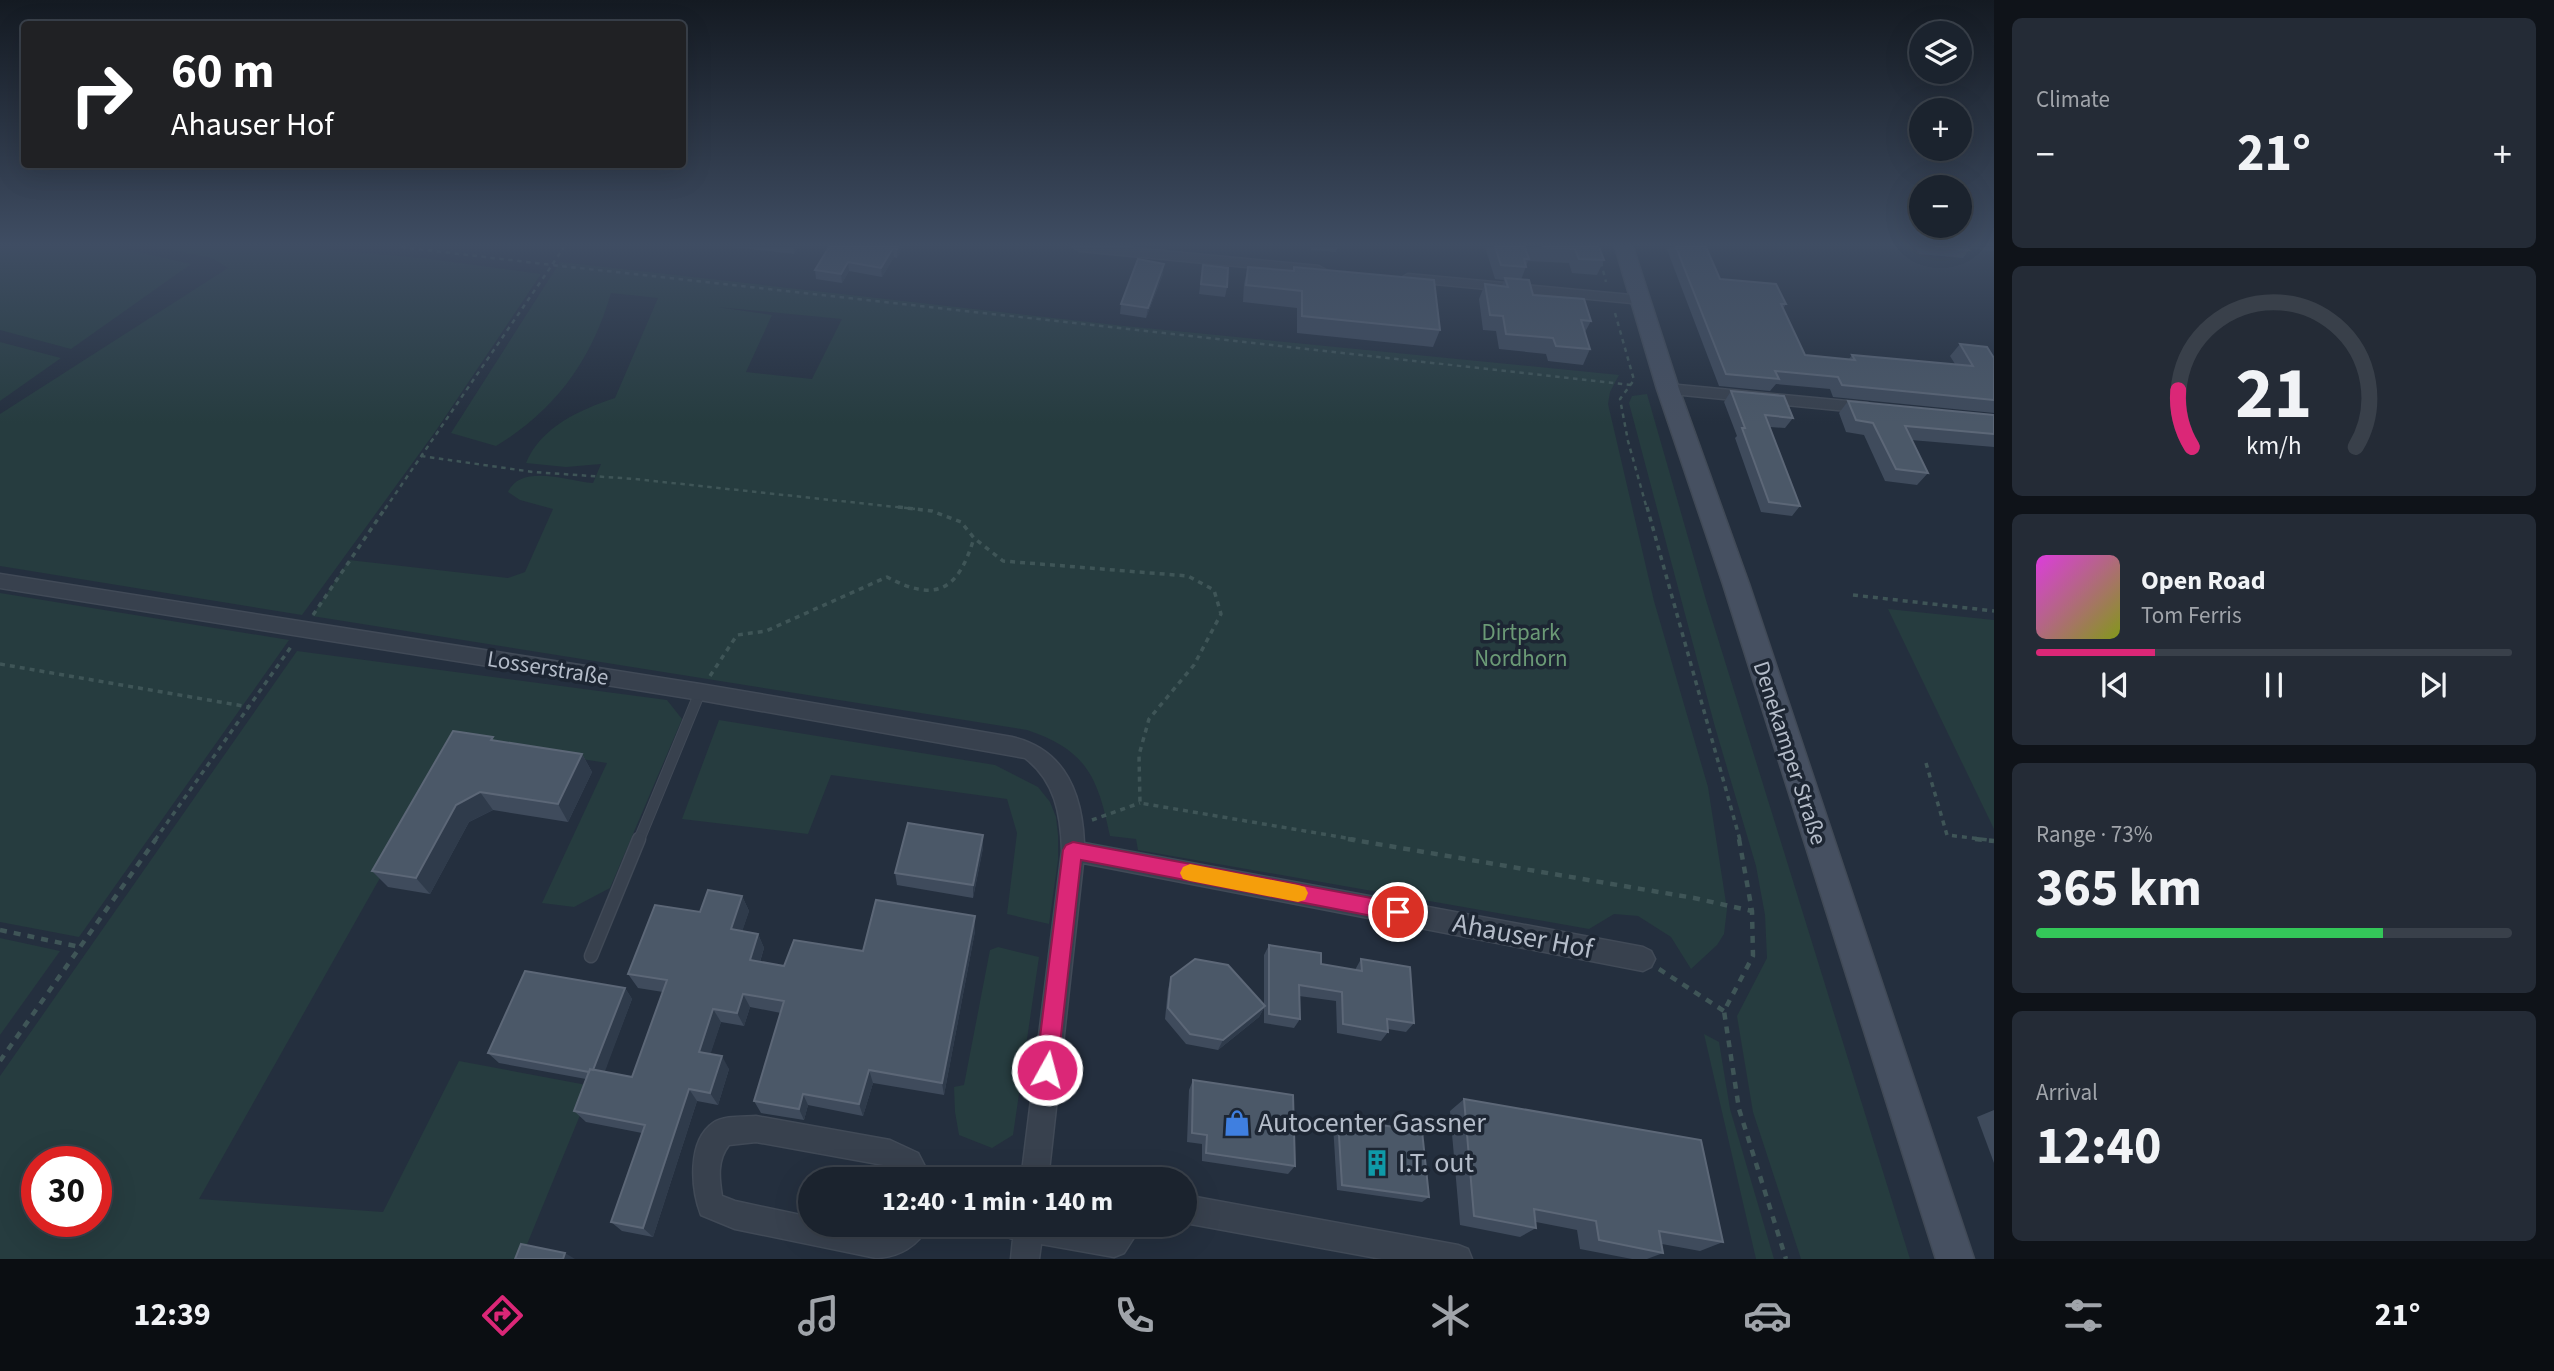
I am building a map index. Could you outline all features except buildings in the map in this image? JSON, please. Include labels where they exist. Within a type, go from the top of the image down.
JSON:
[{"type":"street","name":"Denekamper Straße","points":[[1644,306],[1668,389],[1736,584],[1955,1259]]},
{"type":"street","points":[[1668,389],[1884,410]]},
{"type":"street","name":"Losserstraße","points":[[0,581],[700,692],[1005,744],[1031,751],[1046,763],[1052,772],[1071,827]]},
{"type":"street","points":[[1035,1167],[1071,827]]},
{"type":"street","name":"Ahauser Hof","points":[[1071,827],[1643,959]]},
{"type":"street","points":[[798,1228],[735,1215],[711,1205],[706,1190],[706,1167],[711,1144],[722,1132],[756,1129],[890,1153],[904,1158],[914,1167]]},
{"type":"street","points":[[1197,1211],[1458,1259]]},
{"type":"street","points":[[842,1237],[876,1244],[893,1244],[904,1237]]},
{"type":"street","points":[[1024,1237],[1025,1259]]},
{"type":"street","points":[[1090,1237],[1120,1242]]},
{"type":"lane","points":[[591,956],[700,692]]},
{"type":"path","points":[[0,1060],[302,631],[524,306]]},
{"type":"path","points":[[918,306],[1631,385]]},
{"type":"path","points":[[1630,365],[1634,380],[1620,399],[1628,441],[1739,837],[1752,911],[1752,956],[1724,1011],[1739,1109],[1786,1259]]},
{"type":"path","points":[[421,456],[533,472],[635,479],[932,511],[961,522],[974,538],[1003,561],[1188,576],[1214,590],[1221,614],[1194,665],[1149,719],[1139,755],[1140,803]]},
{"type":"path","points":[[700,692],[737,635],[766,631],[887,577],[915,590],[940,589],[963,571],[969,560],[974,538]]},
{"type":"path","points":[[1853,595],[1994,611]]},
{"type":"path","points":[[0,664],[249,707]]},
{"type":"path","points":[[1926,763],[1947,835],[1994,842]]},
{"type":"path","points":[[1071,827],[1140,803],[1680,896],[1752,911]]},
{"type":"path","points":[[0,930],[81,947]]},
{"type":"path","points":[[1643,959],[1724,1011]]},
{"type":"green space","points":[[0,306],[132,306],[71,349],[0,330]]},
{"type":"green space","points":[[169,306],[520,306],[435,432],[302,615],[0,566],[0,414]]},
{"type":"green space","points":[[532,306],[607,306],[593,340],[569,381],[537,416],[496,446],[451,433]]},
{"type":"green space","name":"Dirtpark Nordhorn","points":[[655,306],[946,306],[1619,375],[1610,392],[1608,404],[1654,601],[1708,787],[1727,909],[1724,934],[1717,945],[1691,969],[1671,937],[1638,916],[1614,914],[1589,929],[1138,850],[1136,839],[1110,836],[1094,782],[1076,757],[1064,747],[1027,730],[312,616],[349,560],[508,578],[525,572],[553,509],[520,500],[508,492],[514,483],[534,476],[593,483],[601,464],[566,467],[526,463],[541,439],[551,430],[575,414],[615,398]],"holes":[[[717,307],[842,319],[812,379],[746,372],[772,315]]]},
{"type":"green space","points":[[0,342],[61,358],[0,401]]},
{"type":"green space","points":[[1647,394],[1706,600],[1910,1259],[1801,1259],[1753,1112],[1737,1016],[1767,958],[1765,915],[1756,866],[1715,727],[1629,403],[1632,396]]},
{"type":"green space","points":[[0,593],[289,640],[79,937],[0,922]]},
{"type":"green space","points":[[1888,609],[1994,620],[1994,829]]},
{"type":"green space","points":[[297,651],[667,700],[682,719],[610,888],[574,907],[542,903],[607,763],[461,740],[199,1199],[383,1212],[459,1061],[592,1086],[521,1259],[0,1259],[0,1076]]},
{"type":"green space","points":[[719,720],[995,765],[1038,787],[1050,802],[1056,817],[1058,835],[1058,860],[1049,924],[1007,914],[1017,833],[1007,799],[831,775],[808,834],[682,819]]},
{"type":"green space","points":[[0,938],[60,951],[0,1035]]},
{"type":"green space","points":[[998,947],[1039,957],[1013,1135],[992,1148],[959,1135],[954,1087],[964,1085],[990,950]]},
{"type":"green space","points":[[1704,1034],[1719,1042],[1730,1109],[1774,1259],[1756,1259]]},
{"type":"slow traffic","points":[[1190,873],[1298,893]]},
{"type":"place","name":"Autocenter Gassner","points":[[1237,1123]]},
{"type":"place","name":"I.T. out","points":[[1377,1163]]},
{"type":"route","points":[[1047,1070],[1073,850],[1398,912]]}]
